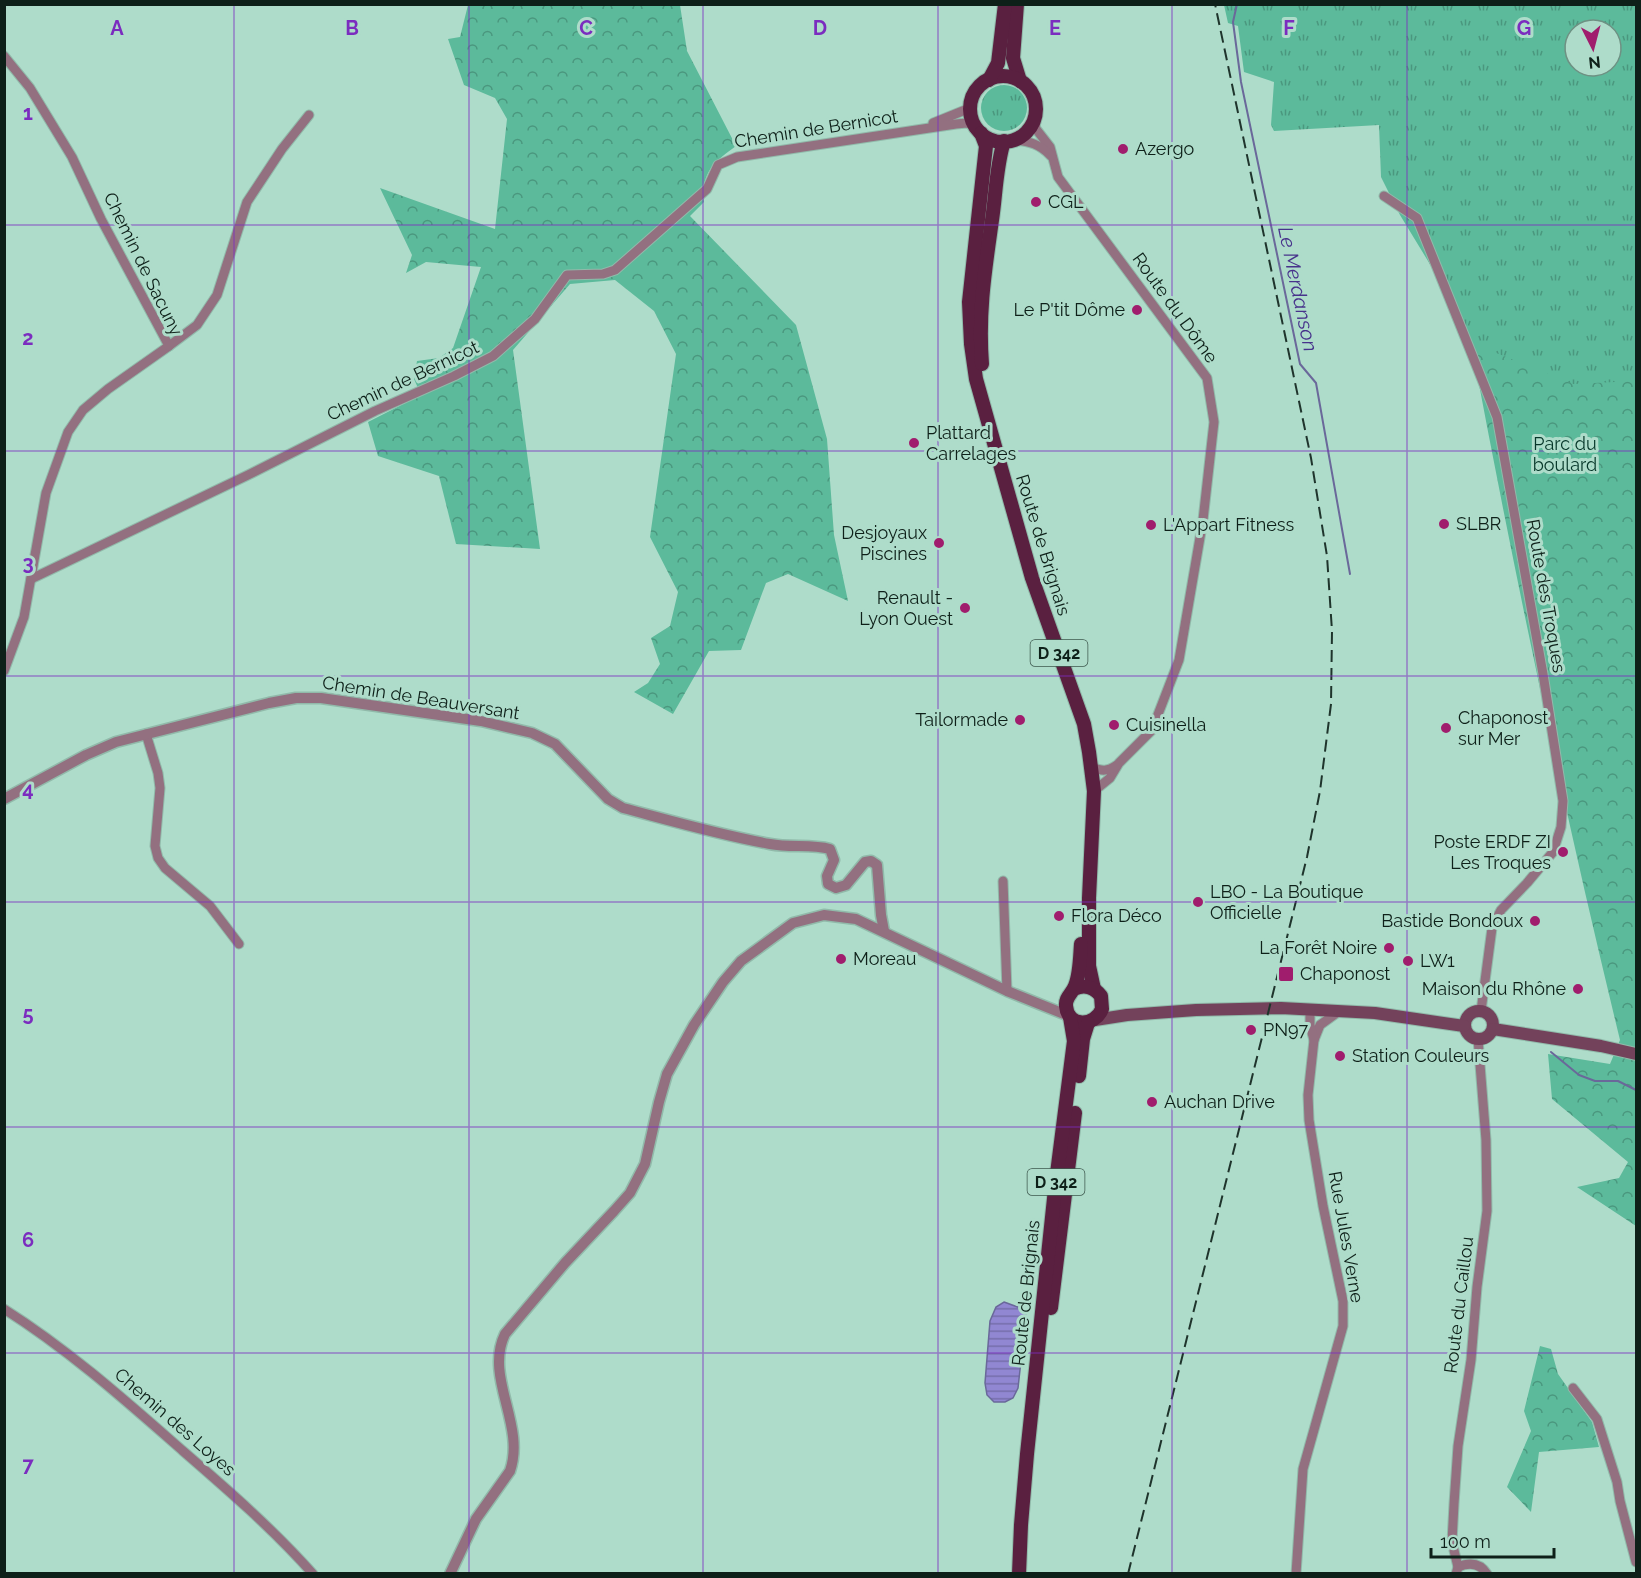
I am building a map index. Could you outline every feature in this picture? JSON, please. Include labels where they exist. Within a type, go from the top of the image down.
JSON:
[{"type":"main road","points":[[989,80],[998,63],[1005,4]]},
{"type":"main road","points":[[1017,4],[1012,58],[1020,81]]},
{"type":"main road","points":[[1005,76],[1020,81],[1030,90],[1034,99],[1036,109],[1034,119],[1030,128],[1008,141],[996,141],[978,129],[970,108],[972,98],[978,88],[989,80],[1005,76]]},
{"type":"main road","name":"Route de Brignais","points":[[978,129],[986,146],[969,302],[971,344],[976,379],[1032,578],[1084,724],[1094,791],[1089,898],[1089,966],[1094,989]]},
{"type":"main road","name":"Route de Brignais","points":[[987,413],[980,342],[980,302],[992,221],[998,158],[1008,141]]},
{"type":"main road","name":"Route de Brignais","points":[[1071,993],[1089,898]]},
{"type":"main road","points":[[1127,1015],[1102,1001],[1094,989],[1084,986],[1071,993],[1065,1006],[1070,1016],[1078,1022],[1127,1015],[1229,1008],[1375,1013],[1464,1026]]},
{"type":"main road","points":[[1092,1021],[1102,1009],[1102,1001]]},
{"type":"main road","points":[[1229,1008],[1260,1002],[1295,1001],[1362,1007],[1375,1013]]},
{"type":"main road","points":[[1481,1011],[1490,1015],[1494,1024],[1488,1037],[1478,1039],[1470,1037],[1464,1026],[1469,1015],[1481,1011]]},
{"type":"main road","name":"Route de Brignais","points":[[1019,1574],[1027,1454],[1055,1189],[1074,1041],[1070,1016]]},
{"type":"main road","name":"Route de Brignais","points":[[1028,1574],[1033,1479],[1048,1332],[1083,1039],[1092,1021]]},
{"type":"main road","points":[[1493,1029],[1601,1046],[1636,1054]]},
{"type":"street","name":"Chemin de Sacuny","points":[[4,56],[30,88],[57,129],[169,346],[108,389],[83,410],[68,432],[46,493],[24,618],[4,671]]},
{"type":"street","name":"Chemin de Bernicot","points":[[914,130],[970,108]]},
{"type":"street","points":[[169,346],[196,325],[217,295],[247,202],[282,148],[309,115]]},
{"type":"street","name":"Route du Dôme","points":[[1034,119],[1036,129],[1050,147],[1058,177],[1207,378],[1214,422],[1203,520],[1179,660],[1152,730],[1119,764],[1110,778],[1094,791]]},
{"type":"street","name":"Chemin de Bernicot","points":[[31,579],[493,356],[535,319],[567,275],[603,274],[615,270],[708,189],[718,165],[737,157],[956,124],[967,123],[978,129]]},
{"type":"street","points":[[1008,141],[1027,141],[1038,145],[1052,156]]},
{"type":"street","name":"Route des Troques","points":[[1384,196],[1417,218],[1497,417],[1543,674],[1563,801],[1562,827],[1552,852],[1501,910],[1492,928],[1481,1011]]},
{"type":"street","name":"Chemin de Beauversant","points":[[4,799],[86,755],[116,742],[296,698],[321,698],[481,721],[532,733],[555,744],[608,799],[623,808],[732,838],[787,848],[821,846],[830,849],[834,860],[827,876],[828,884],[836,888],[846,885],[865,862],[871,861],[877,865],[884,931]]},
{"type":"street","points":[[146,734],[159,773],[160,788],[155,846],[158,858],[165,868],[210,906],[239,944]]},
{"type":"street","points":[[1091,767],[1109,770],[1119,764]]},
{"type":"street","points":[[1003,881],[1007,991]]},
{"type":"street","points":[[450,1574],[477,1519],[510,1471],[513,1462],[513,1429],[498,1364],[501,1341],[557,1272],[630,1193],[645,1164],[667,1074],[694,1025],[723,982],[741,961],[793,923],[824,915],[840,916],[856,919],[884,931],[1007,991],[1070,1016]]},
{"type":"street","points":[[1042,1005],[1056,1002],[1071,993]]},
{"type":"street","name":"Rue Jules Verne","points":[[1296,1574],[1304,1469],[1343,1326],[1343,1301],[1323,1206],[1309,1120],[1308,1095],[1314,1040],[1310,1009]]},
{"type":"street","points":[[1314,1040],[1320,1025],[1338,1012]]},
{"type":"street","name":"Route du Caillou","points":[[1457,1570],[1452,1542],[1458,1446],[1471,1360],[1477,1287],[1487,1211],[1478,1039]]},
{"type":"street","name":"Chemin des Loyes","points":[[4,1308],[111,1387],[256,1516],[289,1547],[313,1574]]},
{"type":"street","points":[[1573,1388],[1597,1419],[1617,1482],[1636,1562]]},
{"type":"street","points":[[1457,1570],[1466,1564],[1476,1564],[1487,1574]]},
{"type":"green space","points":[[468,5],[680,5],[687,51],[736,146],[715,163],[707,175],[704,202],[690,216],[796,325],[827,439],[834,535],[848,601],[788,574],[766,583],[741,650],[709,651],[673,714],[634,692],[648,683],[660,664],[651,638],[670,626],[678,592],[650,537],[676,354],[654,311],[615,280],[570,284],[513,350],[540,549],[456,544],[439,476],[378,456],[368,422],[421,395],[414,379],[417,361],[439,358],[453,348],[481,267],[426,262],[406,273],[412,255],[380,188],[495,229],[507,119],[495,98],[464,85],[448,39],[460,37]]},
{"type":"green space","points":[[1224,5],[1636,5],[1636,863],[1497,417],[1459,312],[1400,215],[1381,177],[1379,125],[1274,131],[1271,125],[1274,82],[1244,72],[1238,26],[1228,23]]},
{"type":"green space","points":[[1004,85],[1020,92],[1027,108],[1020,124],[1004,131],[988,124],[981,108],[988,92]]},
{"type":"green space","name":"Parc du boulard","points":[[1469,342],[1573,384],[1636,381],[1636,804],[1633,815],[1636,828],[1636,1226],[1577,1187],[1619,1178],[1628,1162],[1552,1099],[1548,1054],[1610,1064],[1620,1040],[1542,700]]},
{"type":"green space","points":[[1540,1346],[1551,1349],[1558,1374],[1592,1422],[1599,1447],[1539,1452],[1531,1512],[1507,1487],[1531,1431],[1524,1411]]},
{"type":"shaded area","points":[[1004,1302],[1023,1309],[1026,1315],[1018,1388],[1013,1398],[1005,1402],[994,1402],[987,1395],[985,1383],[990,1321],[996,1307]]},
{"type":"waterway","name":"Le Merdanson","points":[[1237,4],[1233,22],[1241,82],[1300,364],[1316,383],[1350,574]]},
{"type":"waterway","points":[[1551,1052],[1579,1075],[1595,1081],[1618,1081],[1636,1090]]},
{"type":"railway","points":[[1128,1574],[1307,857],[1320,791],[1331,704],[1332,631],[1327,556],[1311,458],[1215,4]]},
{"type":"place","name":"Azergo","points":[[1123,149]]},
{"type":"place","name":"CGL","points":[[1036,202]]},
{"type":"place","name":"Le P'tit Dôme","points":[[1137,310]]},
{"type":"place","name":"Plattard Carrelages","points":[[914,443]]},
{"type":"place","name":"SLBR","points":[[1444,524]]},
{"type":"place","name":"L'Appart Fitness","points":[[1151,525]]},
{"type":"place","name":"Desjoyaux Piscines","points":[[939,543]]},
{"type":"place","name":"Renault - Lyon Ouest","points":[[965,608]]},
{"type":"place","name":"Tailormade","points":[[1020,720]]},
{"type":"place","name":"Cuisinella","points":[[1114,725]]},
{"type":"place","name":"Chaponost sur Mer","points":[[1446,728]]},
{"type":"place","name":"Poste ERDF ZI Les Troques","points":[[1563,852]]},
{"type":"place","name":"LBO - La Boutique Officielle","points":[[1198,902]]},
{"type":"place","name":"Flora Déco","points":[[1059,916]]},
{"type":"place","name":"Bastide Bondoux","points":[[1535,921]]},
{"type":"place","name":"La Forêt Noire","points":[[1389,948]]},
{"type":"place","name":"Moreau","points":[[841,959]]},
{"type":"place","name":"LW1","points":[[1408,961]]},
{"type":"place","name":"Chaponost","points":[[1286,974]]},
{"type":"place","name":"Maison du Rhône","points":[[1578,989]]},
{"type":"place","name":"PN97","points":[[1251,1030]]},
{"type":"place","name":"Station Couleurs","points":[[1340,1056]]},
{"type":"place","name":"Auchan Drive","points":[[1152,1102]]}]
